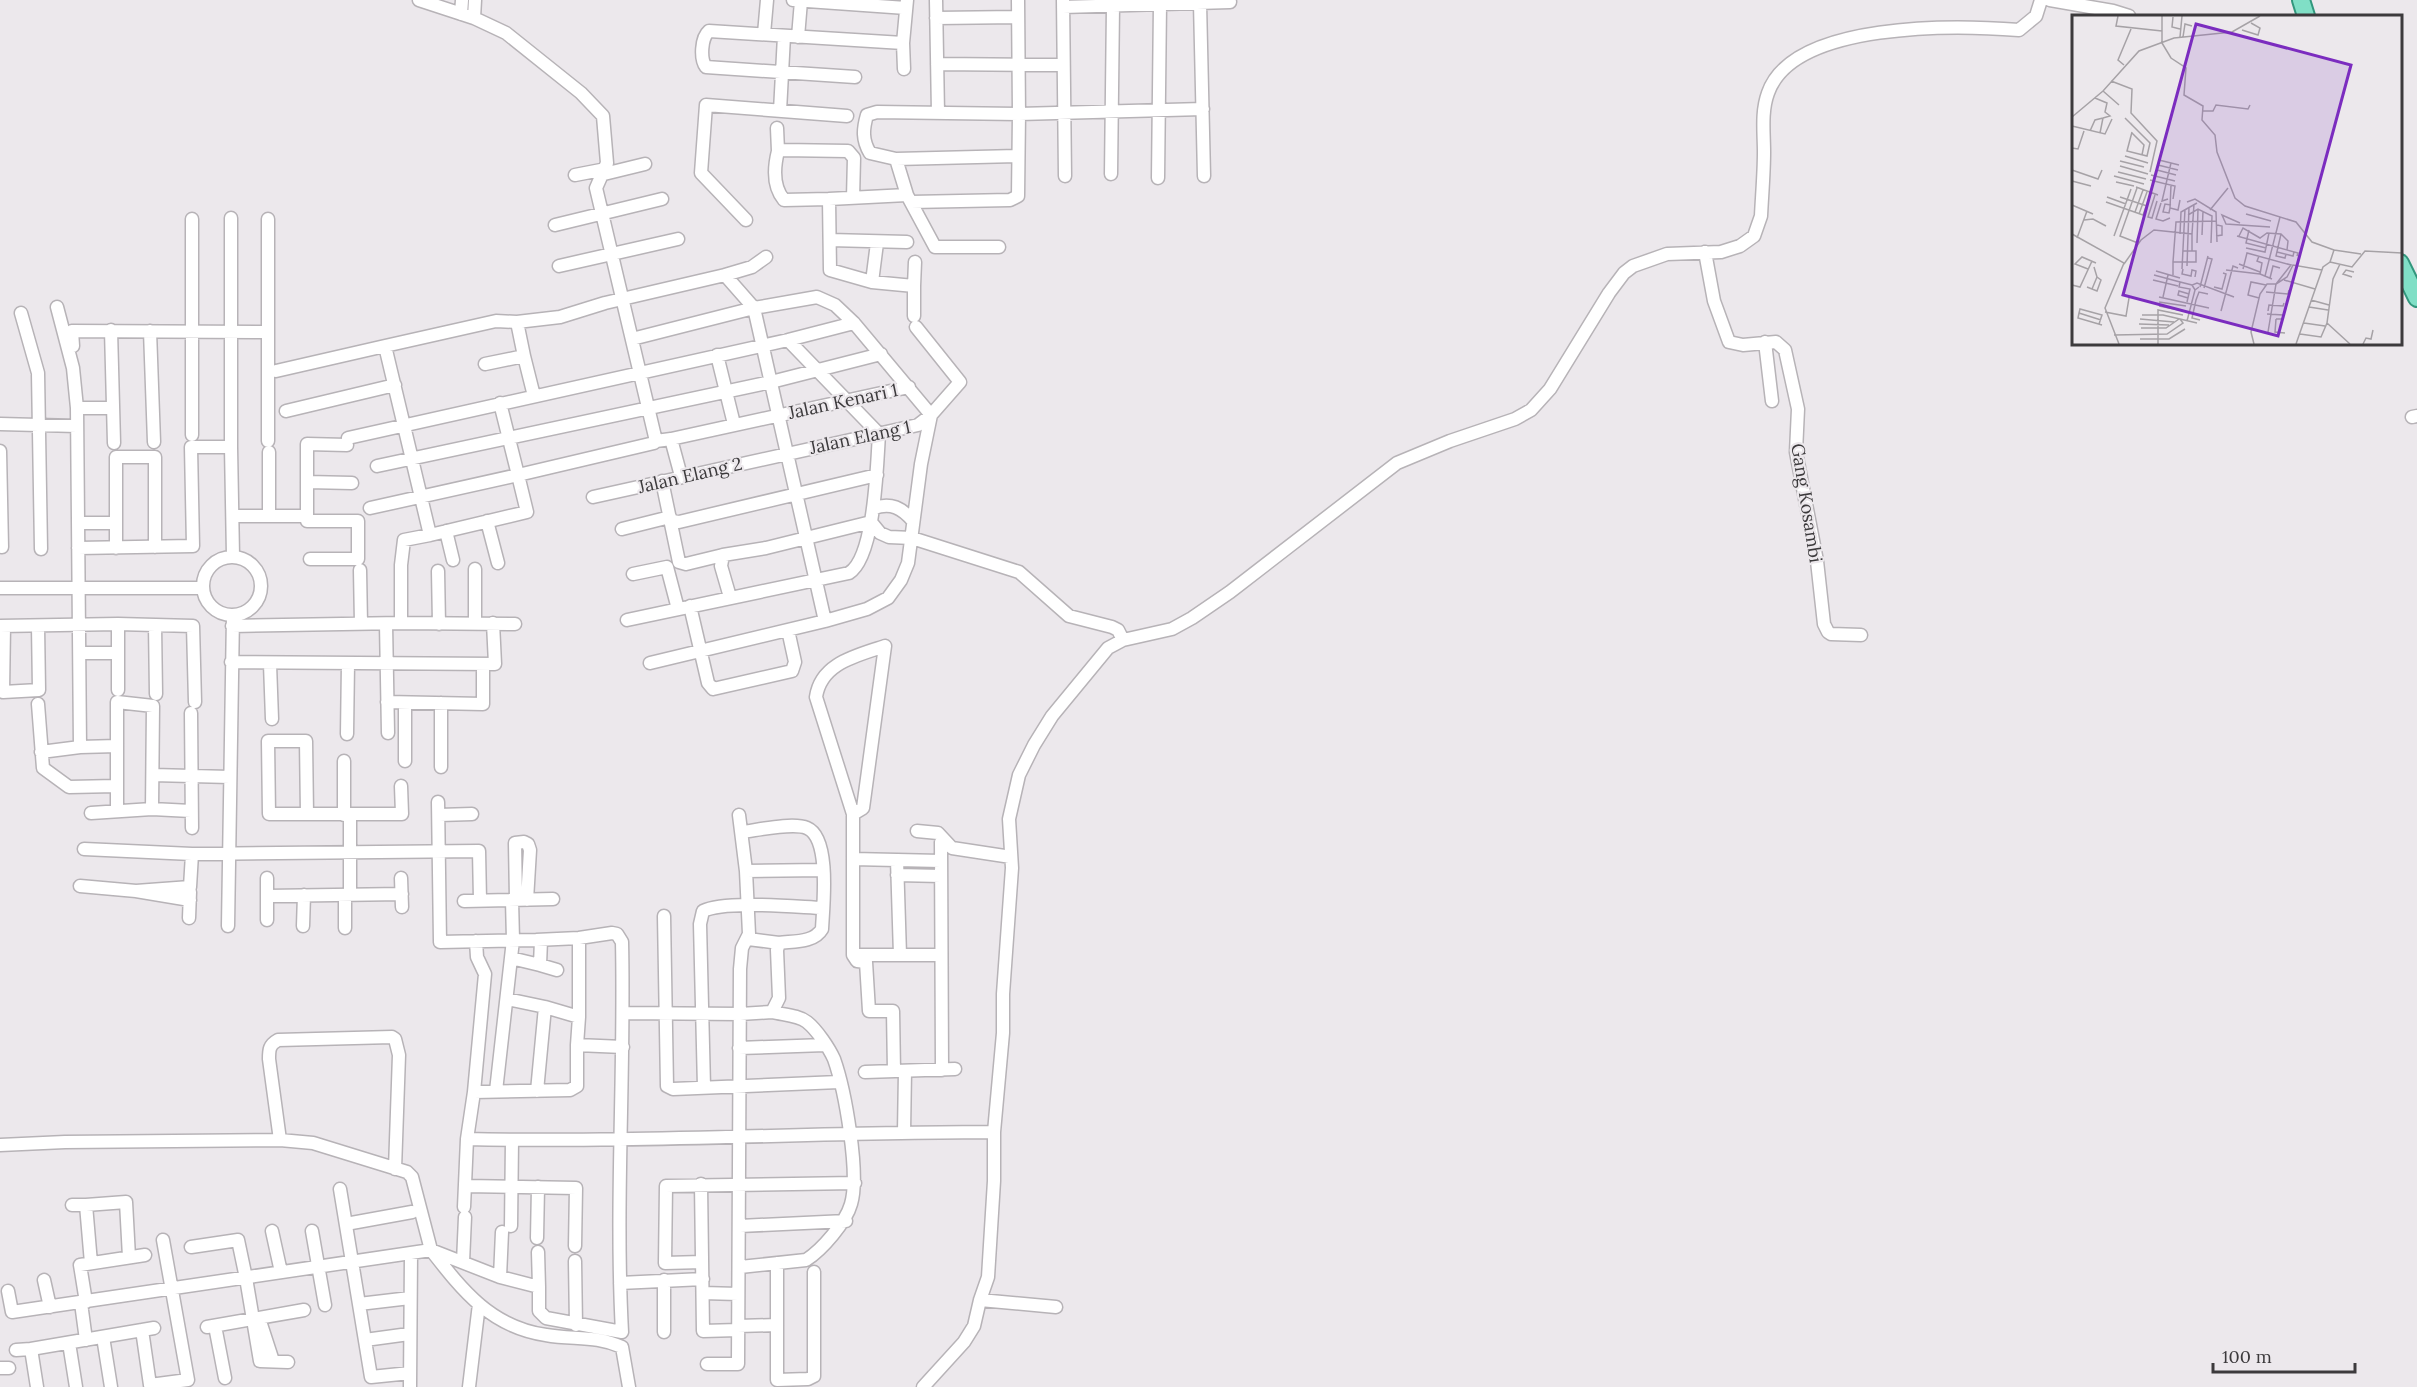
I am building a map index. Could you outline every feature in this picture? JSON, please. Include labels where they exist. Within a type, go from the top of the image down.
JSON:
[{"type":"main road","points":[[2301,0],[2306,15]]},
{"type":"main road","points":[[2408,269],[2417,298]]},
{"type":"street","points":[[419,0],[474,18],[512,37],[600,111],[605,122],[605,171],[597,188],[656,441]]},
{"type":"street","points":[[460,14],[462,0]]},
{"type":"street","points":[[474,18],[475,0]]},
{"type":"street","points":[[764,34],[766,0]]},
{"type":"street","points":[[793,0],[907,4],[903,43],[904,69]]},
{"type":"street","points":[[936,0],[938,113]]},
{"type":"street","points":[[777,128],[778,152],[775,161],[777,191],[784,200],[853,198],[1010,200],[1018,196],[1020,189],[1017,156],[1018,0]]},
{"type":"street","points":[[923,1387],[963,1342],[974,1326],[988,1278],[994,1182],[994,1132],[1003,1032],[1011,856],[1009,819],[1019,775],[1052,716],[1103,653],[1123,640],[1172,628],[1192,618],[1230,592],[1397,463],[1525,414],[1550,389],[1624,273],[1641,262],[1667,254],[1720,252],[1740,246],[1754,236],[1759,227],[1764,177],[1763,132],[1766,101],[1774,83],[1796,59],[1824,45],[1873,33],[1979,28],[2019,30],[2031,22],[2042,0]]},
{"type":"street","points":[[2050,0],[2126,15]]},
{"type":"street","points":[[798,37],[801,1]]},
{"type":"street","points":[[1065,176],[1063,4],[1113,6],[1230,2]]},
{"type":"street","points":[[1200,3],[1204,176]]},
{"type":"street","points":[[1158,178],[1160,4]]},
{"type":"street","points":[[1112,174],[1113,6]]},
{"type":"street","points":[[936,18],[1018,17]]},
{"type":"street","points":[[855,77],[706,68],[703,64],[704,38],[709,31],[903,43]]},
{"type":"street","points":[[780,111],[784,36]]},
{"type":"street","points":[[937,64],[1063,64]]},
{"type":"street","points":[[746,220],[701,173],[706,105],[847,116]]},
{"type":"street","points":[[1017,156],[896,159],[870,153],[864,143],[864,126],[867,115],[877,112],[1019,114],[1203,109]]},
{"type":"street","points":[[778,152],[782,150],[848,151],[854,158],[853,198]]},
{"type":"street","points":[[896,159],[909,199],[935,247],[999,247]]},
{"type":"street","points":[[575,176],[645,164]]},
{"type":"street","points":[[555,225],[662,199]]},
{"type":"street","points":[[829,199],[830,270],[872,282],[914,286]]},
{"type":"street","points":[[231,218],[233,556]]},
{"type":"street","points":[[192,219],[192,435]]},
{"type":"street","points":[[268,219],[269,516]]},
{"type":"street","points":[[560,266],[678,239]]},
{"type":"street","points":[[830,240],[907,242]]},
{"type":"street","points":[[872,282],[877,243]]},
{"type":"street","points":[[1705,252],[1714,301],[1729,342],[1743,345],[1766,342],[1772,401]]},
{"type":"street","points":[[276,371],[496,321],[517,322],[560,317],[622,299],[725,275],[752,267],[766,257]]},
{"type":"street","points":[[650,663],[867,609],[888,598],[900,580],[908,563],[931,415],[960,382],[915,322],[915,262]]},
{"type":"street","points":[[725,275],[754,308],[825,621]]},
{"type":"street","points":[[632,339],[754,308],[817,297],[835,305],[854,323],[931,415]]},
{"type":"street","points":[[57,307],[73,368]]},
{"type":"street","points":[[21,313],[38,373],[41,549]]},
{"type":"street","points":[[517,322],[534,396]]},
{"type":"street","points":[[310,559],[358,559],[358,521],[307,521],[307,444],[347,441],[404,424],[762,346],[854,323]]},
{"type":"street","points":[[111,330],[114,443]]},
{"type":"street","points":[[80,747],[78,548],[80,523],[72,331],[268,332]]},
{"type":"street","points":[[150,331],[154,442]]},
{"type":"street","points":[[627,620],[853,570],[874,508],[879,434],[788,340]]},
{"type":"street","name":"Gang Kosambi","points":[[1766,342],[1780,343],[1785,350],[1798,409],[1796,452],[1812,530],[1826,629],[1831,634],[1861,635]]},
{"type":"street","points":[[385,346],[430,535]]},
{"type":"street","points":[[377,466],[771,382],[881,354]]},
{"type":"street","points":[[717,355],[728,391],[734,424]]},
{"type":"street","points":[[485,364],[524,356]]},
{"type":"street","points":[[286,411],[395,385]]},
{"type":"street","name":"Jalan Kenari 1","points":[[370,508],[612,454],[656,441],[671,440],[734,424],[909,387]]},
{"type":"street","points":[[401,623],[401,565],[404,540],[527,512],[500,403]]},
{"type":"street","points":[[77,408],[113,408]]},
{"type":"street","name":"Jalan Elang 1","points":[[787,453],[918,425],[931,415]]},
{"type":"street","points":[[0,424],[77,426]]},
{"type":"street","points":[[671,440],[681,476]]},
{"type":"street","points":[[78,548],[193,546],[191,447],[231,447]]},
{"type":"street","points":[[0,452],[2,547]]},
{"type":"street","name":"Jalan Elang 2","points":[[593,497],[787,453]]},
{"type":"street","points":[[116,548],[116,457],[154,457],[155,547]]},
{"type":"street","points":[[622,529],[671,519],[679,522],[877,475]]},
{"type":"street","points":[[662,481],[678,559],[681,563],[766,548],[871,522]]},
{"type":"street","points":[[307,482],[352,483]]},
{"type":"street","points":[[874,508],[885,505],[897,507],[913,521]]},
{"type":"street","points":[[233,516],[307,516]]},
{"type":"street","points":[[487,521],[498,563]]},
{"type":"street","points":[[871,522],[876,530],[885,536],[912,538],[1019,572],[1069,616],[1112,627],[1118,630],[1123,640]]},
{"type":"street","points":[[80,523],[116,523]]},
{"type":"street","points":[[446,531],[453,560]]},
{"type":"street","points":[[723,555],[721,566],[730,597]]},
{"type":"street","points":[[232,620],[252,606],[261,587],[260,576],[254,567],[246,560],[233,556],[212,564],[207,571],[203,588],[206,598],[213,607],[232,620],[361,624],[515,624]]},
{"type":"street","points":[[633,574],[667,567],[701,650],[708,683],[713,689],[792,671],[795,662],[788,630]]},
{"type":"street","points":[[475,569],[475,623]]},
{"type":"street","points":[[360,570],[361,624]]},
{"type":"street","points":[[438,571],[439,624]]},
{"type":"street","points":[[0,588],[203,588]]},
{"type":"street","points":[[228,926],[232,620]]},
{"type":"street","points":[[231,662],[495,664],[493,623]]},
{"type":"street","points":[[118,624],[118,690]]},
{"type":"street","points":[[38,626],[39,690],[3,692],[2,626],[118,624],[193,626],[190,776],[192,828]]},
{"type":"street","points":[[386,624],[388,733]]},
{"type":"street","points":[[155,625],[156,694]]},
{"type":"street","points":[[853,814],[863,808],[885,646],[848,659],[828,670],[818,685],[816,697],[853,814],[853,955],[856,961],[866,962],[869,1011],[893,1011],[904,1132]]},
{"type":"street","points":[[80,653],[118,653]]},
{"type":"street","points":[[347,734],[348,663]]},
{"type":"street","points":[[270,664],[272,719]]},
{"type":"street","points":[[387,702],[483,704],[483,664]]},
{"type":"street","points":[[117,811],[117,702],[153,705],[152,809]]},
{"type":"street","points":[[405,703],[405,761]]},
{"type":"street","points":[[441,703],[441,767]]},
{"type":"street","points":[[38,704],[44,768],[69,787],[116,786]]},
{"type":"street","points":[[307,814],[306,741],[268,741],[269,814],[347,815],[402,814],[401,786]]},
{"type":"street","points":[[41,752],[80,747],[117,746]]},
{"type":"street","points":[[344,761],[351,854],[345,928]]},
{"type":"street","points":[[153,775],[230,777]]},
{"type":"street","points":[[845,789],[864,791]]},
{"type":"street","points":[[471,814],[438,808],[440,942],[541,940],[612,933],[621,937],[624,1013],[620,1283],[622,1332],[576,1325],[546,1318],[541,1314],[538,1252]]},
{"type":"street","points":[[91,813],[152,809],[191,811]]},
{"type":"street","points":[[707,1364],[738,1364],[741,955],[742,948],[748,939],[746,871],[739,815]]},
{"type":"street","points":[[742,832],[799,826],[807,828],[817,838],[821,847],[823,870],[822,929],[816,936],[779,943],[748,939]]},
{"type":"street","points":[[917,831],[938,833],[952,848],[1011,856]]},
{"type":"street","points":[[941,842],[942,1070]]},
{"type":"street","points":[[84,849],[192,854],[479,851],[480,900]]},
{"type":"street","points":[[189,918],[192,854]]},
{"type":"street","points":[[853,859],[941,861]]},
{"type":"street","points":[[897,860],[900,955]]},
{"type":"street","points":[[746,871],[823,870]]},
{"type":"street","points":[[897,875],[941,876]]},
{"type":"street","points":[[267,878],[267,920]]},
{"type":"street","points":[[401,879],[402,907]]},
{"type":"street","points":[[80,886],[190,894]]},
{"type":"street","points":[[267,896],[402,894]]},
{"type":"street","points":[[303,926],[304,895]]},
{"type":"street","points":[[464,901],[554,899]]},
{"type":"street","points":[[496,1091],[519,900]]},
{"type":"street","points":[[704,1087],[701,917],[703,911],[748,906],[823,908]]},
{"type":"street","points":[[664,916],[667,1086],[673,1089],[740,1088],[839,1082]]},
{"type":"street","points":[[474,1092],[570,1090],[577,1086],[579,938]]},
{"type":"street","points":[[540,965],[541,940]]},
{"type":"street","points":[[463,1262],[467,1139],[474,1092],[485,974],[477,957],[476,941]]},
{"type":"street","points":[[772,1012],[777,1007],[779,998],[777,950],[779,943]]},
{"type":"street","points":[[853,955],[941,955]]},
{"type":"street","points":[[511,958],[556,970]]},
{"type":"street","points":[[507,999],[579,1017]]},
{"type":"street","points":[[537,1091],[544,1008]]},
{"type":"street","points":[[624,1013],[772,1012],[801,1018],[809,1024],[833,1058],[849,1132],[855,1183],[846,1221],[838,1226],[813,1256],[806,1260],[740,1267]]},
{"type":"street","points":[[280,1140],[269,1059],[269,1048],[272,1043],[278,1040],[328,1037],[392,1037],[396,1040],[399,1056],[395,1169]]},
{"type":"street","points":[[577,1045],[622,1047]]},
{"type":"street","points":[[739,1048],[825,1045]]},
{"type":"street","points":[[865,1072],[955,1069]]},
{"type":"street","points":[[467,1139],[622,1140],[849,1132],[994,1132]]},
{"type":"street","points":[[0,1145],[65,1142],[280,1140],[313,1143],[406,1172],[412,1177],[431,1250],[462,1290],[510,1326],[546,1335],[604,1339],[622,1347],[629,1387]]},
{"type":"street","points":[[500,1277],[511,1187],[512,1140]]},
{"type":"street","points":[[702,1262],[665,1263],[666,1186],[855,1183]]},
{"type":"street","points":[[701,1184],[703,1331],[777,1325]]},
{"type":"street","points":[[466,1186],[576,1188],[575,1246]]},
{"type":"street","points":[[537,1238],[538,1187]]},
{"type":"street","points":[[340,1189],[371,1377],[410,1373]]},
{"type":"street","points":[[72,1204],[126,1202],[129,1257]]},
{"type":"street","points":[[86,1205],[91,1263]]},
{"type":"street","points":[[346,1224],[412,1212]]},
{"type":"street","points":[[740,1226],[846,1221]]},
{"type":"street","points":[[272,1231],[281,1272]]},
{"type":"street","points":[[312,1231],[325,1305]]},
{"type":"street","points":[[16,1350],[148,1329],[150,1385],[188,1380],[163,1240]]},
{"type":"street","points":[[191,1247],[238,1240],[256,1318],[260,1361],[288,1362]]},
{"type":"street","points":[[8,1291],[12,1312],[431,1250],[500,1277],[539,1287]]},
{"type":"street","points":[[410,1387],[411,1254]]},
{"type":"street","points":[[86,1340],[80,1265],[145,1255]]},
{"type":"street","points":[[575,1261],[576,1325]]},
{"type":"street","points":[[777,1263],[777,1380],[808,1380],[814,1376],[814,1272]]},
{"type":"street","points":[[620,1283],[703,1279]]},
{"type":"street","points":[[44,1280],[50,1307]]},
{"type":"street","points":[[664,1280],[664,1332]]},
{"type":"street","points":[[703,1293],[738,1294]]},
{"type":"street","points":[[359,1304],[410,1298]]},
{"type":"street","points":[[980,1300],[1056,1306]]},
{"type":"street","points":[[469,1387],[479,1304]]},
{"type":"street","points":[[225,1378],[211,1326],[304,1310]]},
{"type":"street","points":[[365,1340],[409,1334]]},
{"type":"street","points":[[103,1337],[111,1387]]},
{"type":"street","points":[[69,1343],[76,1387]]},
{"type":"street","points":[[31,1348],[37,1387]]}]
